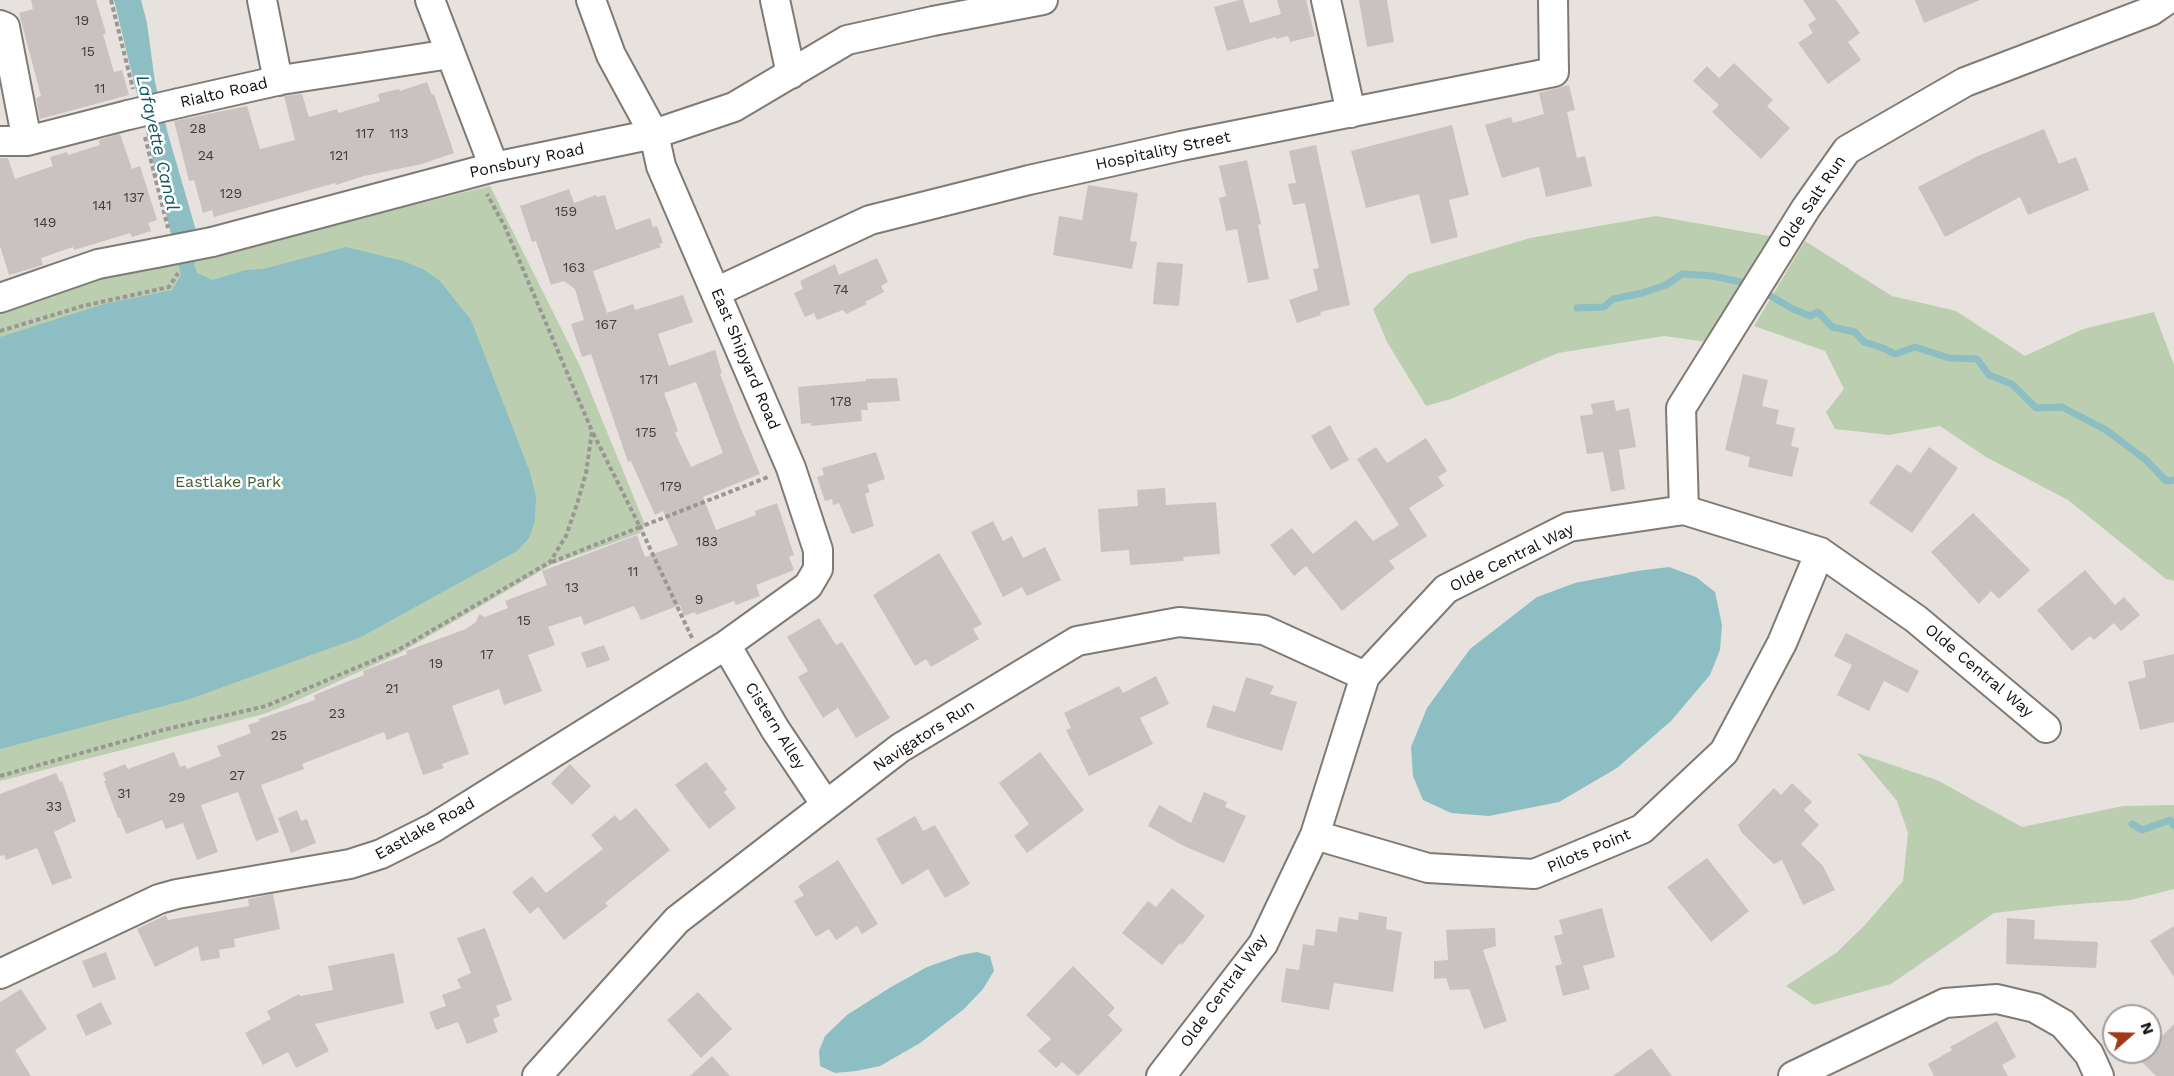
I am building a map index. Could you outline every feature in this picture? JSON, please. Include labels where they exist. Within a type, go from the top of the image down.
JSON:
[{"type":"street","points":[[262,0],[278,81]]},
{"type":"street","points":[[430,0],[450,54],[484,169]]},
{"type":"street","name":"East Shipyard Road","points":[[591,0],[611,56],[654,134],[661,166],[791,468],[818,550],[818,569],[808,586]]},
{"type":"street","points":[[775,0],[791,74]]},
{"type":"street","name":"Ponsbury Road","points":[[0,298],[98,264],[163,245],[212,242],[484,169],[654,134],[734,107],[848,40],[1043,0]]},
{"type":"street","points":[[1326,0],[1351,113]]},
{"type":"street","name":"Hospitality Street","points":[[716,292],[870,220],[1029,180],[1181,146],[1554,72],[1553,0]]},
{"type":"street","name":"Olde Salt Run","points":[[1684,510],[1681,408],[1806,208],[1846,150],[1965,82],[2151,11],[2167,0]]},
{"type":"street","points":[[0,25],[5,27],[13,141]]},
{"type":"street","name":"Rialto Road","points":[[13,141],[278,81],[450,54]]},
{"type":"street","name":"Olde Central Way","points":[[1161,1076],[1263,944],[1315,835],[1365,676],[1446,589],[1569,527],[1684,510],[1820,552],[1916,619],[2046,728]]},
{"type":"street","name":"Pilots Point","points":[[1315,835],[1428,868],[1534,874],[1642,829],[1724,752],[1782,644],[1820,552]]},
{"type":"street","name":"Eastlake Road","points":[[0,974],[159,899],[350,864],[381,854],[433,828],[726,645],[808,586]]},
{"type":"street","name":"Navigators Run","points":[[537,1076],[677,920],[900,748],[1077,641],[1179,622],[1264,630],[1365,676]]},
{"type":"street","name":"Cistern Alley","points":[[726,645],[774,729],[826,805]]},
{"type":"street","points":[[1793,1076],[1945,1003],[1997,999],[2035,1008],[2064,1024],[2089,1054],[2099,1076]]},
{"type":"path","points":[[111,0],[163,245]]},
{"type":"path","points":[[484,169],[592,431],[702,660]]},
{"type":"path","points":[[0,331],[83,306],[169,287],[179,271]]},
{"type":"path","points":[[550,562],[566,536],[578,504],[586,473],[592,431]]},
{"type":"path","points":[[0,776],[163,730],[266,706],[398,650],[550,562],[791,468]]},
{"type":"green space","name":"Eastlake Park","points":[[490,186],[580,366],[644,522],[644,529],[640,533],[551,565],[400,653],[264,714],[0,781],[0,309],[121,272],[216,254]]},
{"type":"green space","points":[[1656,216],[1775,237],[1707,342],[1664,336],[1558,353],[1451,399],[1426,406],[1387,342],[1373,309],[1409,274],[1530,238]]},
{"type":"green space","points":[[1805,241],[1892,296],[1956,311],[2025,356],[2083,329],[2154,312],[2174,365],[2174,581],[2166,579],[2068,500],[1986,457],[1940,426],[1889,435],[1835,429],[1826,412],[1844,389],[1825,351],[1754,326]]},
{"type":"green space","points":[[1857,753],[1937,780],[2022,827],[2123,806],[2174,805],[2174,889],[2131,900],[1994,913],[1891,984],[1814,1005],[1786,986],[1836,953],[1864,926],[1903,881],[1908,833],[1897,801]]},
{"type":"water","name":"Eastlake Park","points":[[114,0],[141,0],[147,23],[155,82],[195,227],[198,255],[194,265],[197,273],[212,280],[346,247],[403,261],[423,269],[440,281],[471,320],[530,472],[536,497],[535,521],[529,538],[517,551],[361,637],[190,699],[0,749],[0,337],[104,304],[172,290],[181,275]]},
{"type":"water","points":[[1669,567],[1696,577],[1715,592],[1722,625],[1720,650],[1710,675],[1671,721],[1617,768],[1559,802],[1489,816],[1451,813],[1423,800],[1413,776],[1411,747],[1427,708],[1470,649],[1537,597],[1575,583]]},
{"type":"water","points":[[977,952],[990,956],[994,971],[983,989],[964,1009],[920,1043],[880,1066],[835,1073],[820,1066],[819,1051],[825,1036],[847,1015],[927,967]]},
{"type":"building","points":[[31,0],[96,0],[114,72],[122,70],[129,95],[40,119],[36,98],[41,96],[19,13],[33,9]]},
{"type":"building","points":[[1243,0],[1250,23],[1281,14],[1277,0],[1306,0],[1315,36],[1290,42],[1288,36],[1276,39],[1276,37],[1227,51],[1214,7]]},
{"type":"building","points":[[1359,0],[1387,0],[1394,42],[1367,47]]},
{"type":"building","points":[[1803,0],[1836,0],[1860,33],[1848,42],[1861,60],[1828,84],[1798,43],[1813,33],[1808,25],[1816,19]]},
{"type":"building","points":[[1915,0],[1980,0],[1924,23]]},
{"type":"building","points":[[1734,63],[1773,100],[1767,106],[1790,128],[1761,159],[1712,112],[1719,105],[1693,81],[1707,66],[1719,78]]},
{"type":"building","points":[[427,82],[432,95],[434,94],[454,153],[422,164],[364,176],[336,185],[335,183],[214,217],[212,210],[203,213],[194,180],[189,181],[174,121],[247,106],[260,149],[295,140],[284,96],[302,94],[309,117],[337,109],[338,113],[380,101],[378,94],[399,89],[400,91]]},
{"type":"building","points":[[1569,85],[1575,110],[1567,112],[1577,158],[1585,156],[1592,186],[1546,197],[1539,167],[1502,178],[1485,125],[1511,117],[1513,123],[1544,114],[1539,93]]},
{"type":"building","points":[[1452,125],[1469,195],[1449,200],[1458,237],[1431,244],[1419,194],[1366,208],[1351,151]]},
{"type":"building","points":[[2044,129],[2059,164],[2076,157],[2089,190],[2028,215],[2020,197],[1945,237],[1918,187],[1978,156]]},
{"type":"building","points":[[120,134],[132,169],[140,166],[157,220],[148,223],[151,231],[132,237],[130,233],[74,250],[73,247],[41,258],[43,265],[9,275],[0,246],[0,158],[8,158],[15,179],[53,166],[50,157],[67,152],[68,155],[100,145],[99,140]]},
{"type":"building","points":[[1316,145],[1350,305],[1320,312],[1321,315],[1297,323],[1289,300],[1318,290],[1313,269],[1319,268],[1305,203],[1293,205],[1288,184],[1296,183],[1289,151]]},
{"type":"building","points":[[1247,160],[1261,224],[1258,225],[1269,279],[1248,283],[1237,229],[1226,231],[1219,198],[1226,196],[1219,166]]},
{"type":"building","points":[[1088,185],[1138,193],[1130,241],[1137,242],[1132,269],[1053,255],[1059,216],[1082,220]]},
{"type":"building","points":[[569,189],[574,203],[596,195],[597,197],[605,195],[616,230],[650,218],[653,227],[657,226],[663,243],[659,244],[661,247],[593,271],[607,313],[633,304],[635,310],[683,295],[693,322],[658,334],[669,366],[715,350],[722,373],[720,374],[760,474],[703,497],[716,530],[756,515],[755,511],[777,503],[794,555],[789,557],[794,570],[756,585],[760,596],[736,605],[734,601],[696,615],[695,612],[684,616],[680,605],[641,620],[634,606],[584,625],[581,616],[548,627],[555,645],[528,655],[542,691],[504,705],[499,689],[452,706],[469,754],[442,764],[444,768],[423,775],[408,732],[387,740],[384,732],[302,764],[304,769],[261,785],[279,832],[256,841],[238,792],[201,805],[218,852],[197,860],[183,823],[166,829],[162,820],[126,834],[104,781],[106,781],[103,773],[125,764],[128,769],[174,752],[180,767],[185,765],[187,769],[221,756],[217,746],[251,733],[248,725],[260,721],[259,719],[315,700],[314,695],[364,675],[363,671],[407,654],[406,651],[466,629],[476,622],[479,614],[485,617],[508,608],[505,601],[547,585],[542,571],[637,535],[645,557],[678,545],[663,511],[655,515],[631,461],[628,462],[591,354],[582,357],[571,324],[584,320],[575,289],[564,281],[551,285],[536,241],[532,242],[520,206]],"holes":[[[696,382],[723,453],[691,467],[675,433],[678,431],[664,393]]]},
{"type":"building","points":[[877,258],[888,282],[881,286],[884,292],[865,302],[867,304],[846,314],[843,310],[817,320],[814,313],[805,317],[794,293],[803,289],[800,281],[835,264],[839,275]]},
{"type":"building","points":[[1157,262],[1183,264],[1179,306],[1153,304]]},
{"type":"building","points":[[1743,374],[1768,380],[1762,406],[1779,410],[1776,424],[1795,428],[1791,446],[1799,448],[1792,477],[1748,467],[1750,457],[1725,450]]},
{"type":"building","points":[[897,378],[900,401],[867,403],[868,410],[861,410],[862,421],[811,426],[811,423],[801,424],[798,387],[866,381],[866,379]]},
{"type":"building","points":[[1614,400],[1616,411],[1629,408],[1636,447],[1619,450],[1625,489],[1611,492],[1603,452],[1587,454],[1580,416],[1593,414],[1591,404]]},
{"type":"building","points":[[1330,425],[1349,460],[1331,470],[1311,436]]},
{"type":"building","points":[[1426,438],[1447,471],[1438,477],[1444,486],[1409,508],[1427,536],[1389,561],[1395,568],[1342,611],[1306,566],[1294,576],[1270,545],[1292,528],[1313,554],[1356,520],[1373,541],[1399,525],[1357,459],[1376,447],[1387,463]]},
{"type":"building","points":[[1929,447],[1958,468],[1912,533],[1869,503],[1897,464],[1911,473]]},
{"type":"building","points":[[876,452],[885,479],[867,485],[870,492],[865,494],[874,526],[852,534],[839,503],[833,505],[832,499],[825,501],[817,477],[824,475],[822,468]]},
{"type":"building","points":[[1165,488],[1166,505],[1216,502],[1220,554],[1183,557],[1184,561],[1130,565],[1129,550],[1101,552],[1098,509],[1138,506],[1137,490]]},
{"type":"building","points":[[1973,513],[2030,570],[1999,599],[1991,591],[1979,604],[1931,552]]},
{"type":"building","points":[[993,521],[1003,541],[1012,536],[1023,558],[1045,547],[1061,580],[1027,596],[1022,587],[1003,597],[971,532]]},
{"type":"building","points":[[939,553],[982,624],[973,629],[979,639],[931,667],[926,659],[915,666],[873,595]]},
{"type":"building","points":[[2085,570],[2115,605],[2124,597],[2140,615],[2121,631],[2114,623],[2094,640],[2090,636],[2072,651],[2037,610]]},
{"type":"building","points":[[819,618],[836,645],[842,642],[890,718],[856,738],[838,708],[823,718],[798,677],[808,671],[787,637]]},
{"type":"building","points":[[1846,633],[1919,671],[1908,693],[1884,681],[1869,711],[1837,695],[1852,665],[1834,656]]},
{"type":"building","points":[[604,645],[610,660],[587,668],[581,653]]},
{"type":"building","points":[[2174,654],[2174,722],[2140,730],[2128,682],[2146,677],[2143,661]]},
{"type":"building","points":[[1156,676],[1169,704],[1140,718],[1153,744],[1089,776],[1066,730],[1071,728],[1064,713],[1119,686],[1123,693]]},
{"type":"building","points":[[1246,677],[1274,686],[1270,694],[1297,702],[1282,751],[1206,727],[1213,705],[1235,712]]},
{"type":"building","points":[[1040,752],[1084,810],[1027,853],[1014,836],[1029,824],[999,783]]},
{"type":"building","points":[[706,762],[727,789],[724,792],[736,808],[709,829],[675,785]]},
{"type":"building","points":[[570,764],[591,786],[572,805],[551,783]]},
{"type":"building","points":[[56,773],[60,782],[62,781],[76,821],[54,832],[72,878],[52,885],[37,848],[6,860],[4,855],[0,856],[0,794]]},
{"type":"building","points":[[1792,783],[1812,802],[1804,810],[1819,825],[1801,844],[1823,866],[1835,890],[1803,905],[1782,860],[1774,864],[1742,833],[1738,825],[1774,788],[1781,795]]},
{"type":"building","points":[[1204,792],[1227,802],[1225,807],[1246,816],[1224,863],[1184,846],[1148,826],[1159,805],[1191,823]]},
{"type":"building","points":[[636,808],[670,850],[605,903],[608,906],[564,940],[538,907],[530,914],[512,892],[532,876],[546,893],[603,849],[591,835],[615,815],[620,821]]},
{"type":"building","points":[[297,810],[301,821],[307,819],[316,843],[291,853],[278,818]]},
{"type":"building","points":[[915,816],[923,831],[935,825],[970,884],[945,898],[928,869],[902,885],[876,839]]},
{"type":"building","points":[[1707,858],[1749,911],[1711,942],[1667,887]]},
{"type":"building","points":[[838,860],[878,924],[862,934],[857,926],[836,940],[829,929],[816,937],[794,901],[804,895],[798,886]]},
{"type":"building","points":[[1172,888],[1205,916],[1182,945],[1180,943],[1162,965],[1122,933],[1148,901],[1156,907]]},
{"type":"building","points":[[273,894],[280,929],[234,939],[235,947],[219,950],[220,958],[201,961],[198,946],[155,967],[137,929],[166,915],[168,920],[249,906],[248,899]]},
{"type":"building","points":[[1602,908],[1615,957],[1583,966],[1590,989],[1563,996],[1555,966],[1562,964],[1554,936],[1563,934],[1559,920]]},
{"type":"building","points":[[1359,912],[1387,917],[1386,929],[1402,932],[1393,992],[1334,983],[1329,1010],[1281,1002],[1286,968],[1299,970],[1303,944],[1314,946],[1316,929],[1337,932],[1339,917],[1358,920]]},
{"type":"building","points":[[2007,918],[2035,920],[2034,939],[2098,942],[2096,968],[2006,964]]},
{"type":"building","points":[[2174,926],[2174,977],[2150,941]]},
{"type":"building","points":[[485,928],[512,1000],[496,1006],[500,1016],[493,1019],[498,1032],[467,1044],[458,1022],[436,1030],[429,1012],[446,1006],[442,995],[461,988],[457,979],[471,973],[457,938]]},
{"type":"building","points":[[1495,928],[1496,946],[1483,950],[1507,1021],[1484,1029],[1469,989],[1450,990],[1446,978],[1434,979],[1434,961],[1448,960],[1446,930]]},
{"type":"building","points":[[106,952],[116,979],[93,988],[82,961]]},
{"type":"building","points":[[394,953],[404,1003],[315,1024],[329,1051],[296,1068],[288,1052],[263,1065],[245,1033],[271,1019],[267,1011],[299,994],[300,996],[333,990],[328,966]]},
{"type":"building","points":[[1073,966],[1115,1008],[1108,1015],[1123,1030],[1078,1076],[1062,1062],[1056,1068],[1038,1051],[1051,1039],[1026,1015]]},
{"type":"building","points":[[21,989],[47,1029],[15,1050],[31,1076],[0,1076],[0,1002]]},
{"type":"building","points":[[698,992],[732,1029],[701,1058],[667,1020]]},
{"type":"building","points":[[101,1002],[112,1024],[86,1036],[76,1015]]},
{"type":"building","points":[[1997,1021],[2016,1057],[2002,1065],[2008,1076],[1934,1076],[1928,1064],[1952,1050],[1950,1047]]},
{"type":"building","points":[[2174,1024],[2174,1076],[2156,1076],[2144,1064],[2162,1064],[2162,1036]]},
{"type":"building","points":[[1651,1048],[1672,1076],[1613,1076]]},
{"type":"building","points":[[712,1056],[730,1076],[690,1076]]},
{"type":"waterway","points":[[1577,308],[1604,307],[1613,299],[1666,285],[1682,274],[1713,276],[1750,284]]},
{"type":"waterway","points":[[1762,291],[1810,316],[1818,312],[1832,327],[1855,332],[1864,342],[1895,354],[1915,347],[1949,358],[1977,359],[1989,375],[2012,384],[2036,408],[2062,407],[2106,430],[2146,460],[2166,481],[2174,480]]},
{"type":"waterway","points":[[2132,824],[2142,830],[2170,820],[2174,826]]},
{"type":"water label","name":"Lafayette Canal","points":[[157,143]]}]
